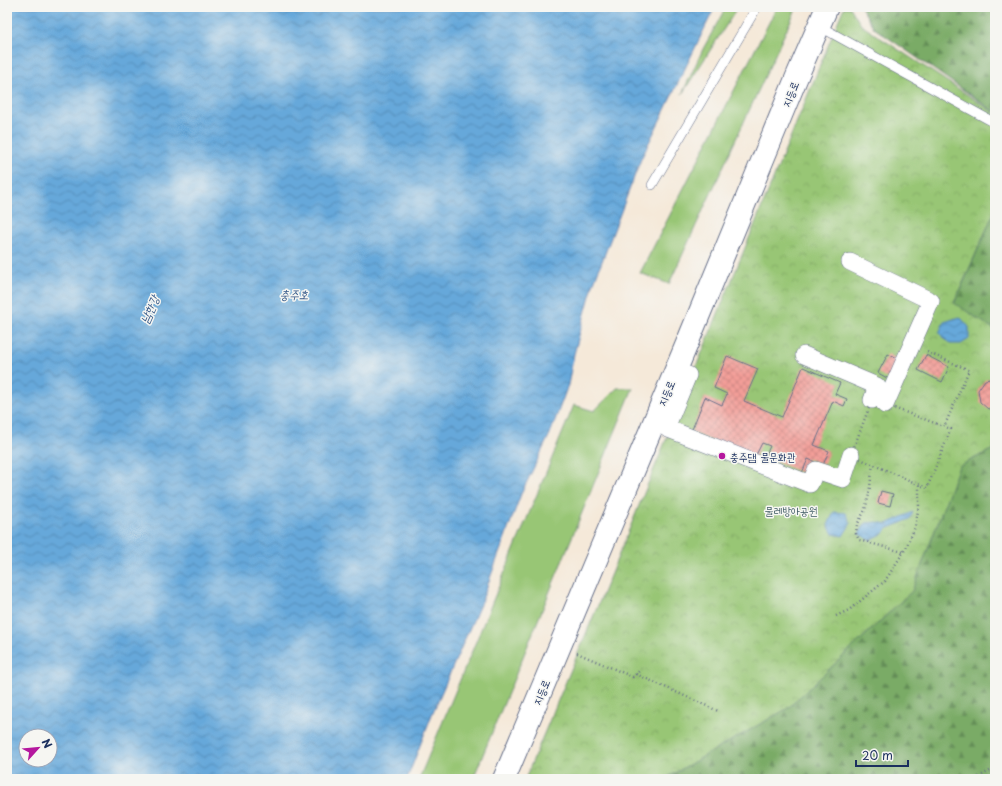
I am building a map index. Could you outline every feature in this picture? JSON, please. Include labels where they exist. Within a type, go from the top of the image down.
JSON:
[{"type":"street","name":"지등로","points":[[504,779],[823,16]]},
{"type":"street","points":[[850,262],[932,301],[912,346],[878,403]]},
{"type":"street","points":[[804,355],[877,386],[878,403]]},
{"type":"street","points":[[688,375],[666,428],[810,484],[816,470],[843,479],[851,455]]},
{"type":"lane","points":[[652,185],[757,7]]},
{"type":"lane","points":[[823,16],[995,123]]},
{"type":"path","points":[[912,346],[968,370],[944,427]]},
{"type":"path","points":[[878,403],[944,427],[951,429],[927,488],[851,455],[878,403]]},
{"type":"path","points":[[873,464],[869,494],[865,510],[856,525],[856,534],[859,540],[903,552]]},
{"type":"path","points":[[836,616],[849,610],[885,581],[916,527],[919,505],[919,485]]},
{"type":"path","points":[[575,652],[633,678],[640,670]]},
{"type":"path","points":[[636,674],[718,711]]},
{"type":"path","points":[[974,779],[995,768]]},
{"type":"green space","points":[[726,7],[738,7],[682,94],[703,49]]},
{"type":"green space","points":[[777,7],[797,7],[669,284],[640,273]]},
{"type":"green space","name":"물레방아공원","points":[[844,7],[850,7],[861,25],[995,113],[995,210],[954,303],[995,330],[995,448],[959,466],[912,591],[788,708],[664,779],[525,779],[601,598]]},
{"type":"green space","points":[[861,7],[995,7],[995,112],[874,28]]},
{"type":"green space","points":[[995,210],[995,330],[954,304]]},
{"type":"green space","points":[[617,388],[633,388],[473,779],[419,779],[574,405],[594,411]]},
{"type":"green space","points":[[995,448],[995,779],[664,779],[788,708],[912,591],[959,466]]},
{"type":"water","name":"충주호","points":[[7,7],[715,7],[641,159],[593,285],[574,354],[568,385],[550,434],[521,494],[482,600],[433,712],[407,779],[7,779]]},
{"type":"water","points":[[960,317],[969,327],[969,339],[961,344],[950,344],[939,333],[944,322]]},
{"type":"water","points":[[834,512],[846,513],[851,523],[843,536],[833,534],[828,525]]},
{"type":"water","points":[[913,512],[910,519],[887,529],[884,533],[870,540],[859,534],[866,523],[877,522],[887,524]]},
{"type":"building","points":[[888,354],[899,360],[889,379],[878,373]]},
{"type":"building","points":[[926,355],[949,367],[942,382],[918,370]]},
{"type":"building","points":[[727,356],[758,369],[744,401],[782,417],[803,367],[840,383],[835,394],[847,399],[844,406],[833,401],[814,445],[829,451],[823,465],[808,459],[802,473],[765,457],[770,446],[762,443],[754,459],[691,432],[705,397],[722,405],[727,394],[714,388]]},
{"type":"building","points":[[995,378],[995,407],[988,409],[980,402],[978,390],[985,380]]},
{"type":"building","points":[[881,491],[893,494],[890,506],[878,503]]},
{"type":"place","name":"충주댐 물문화관","points":[[722,456]]},
{"type":"water label","name":"남한강","points":[[149,309]]}]
